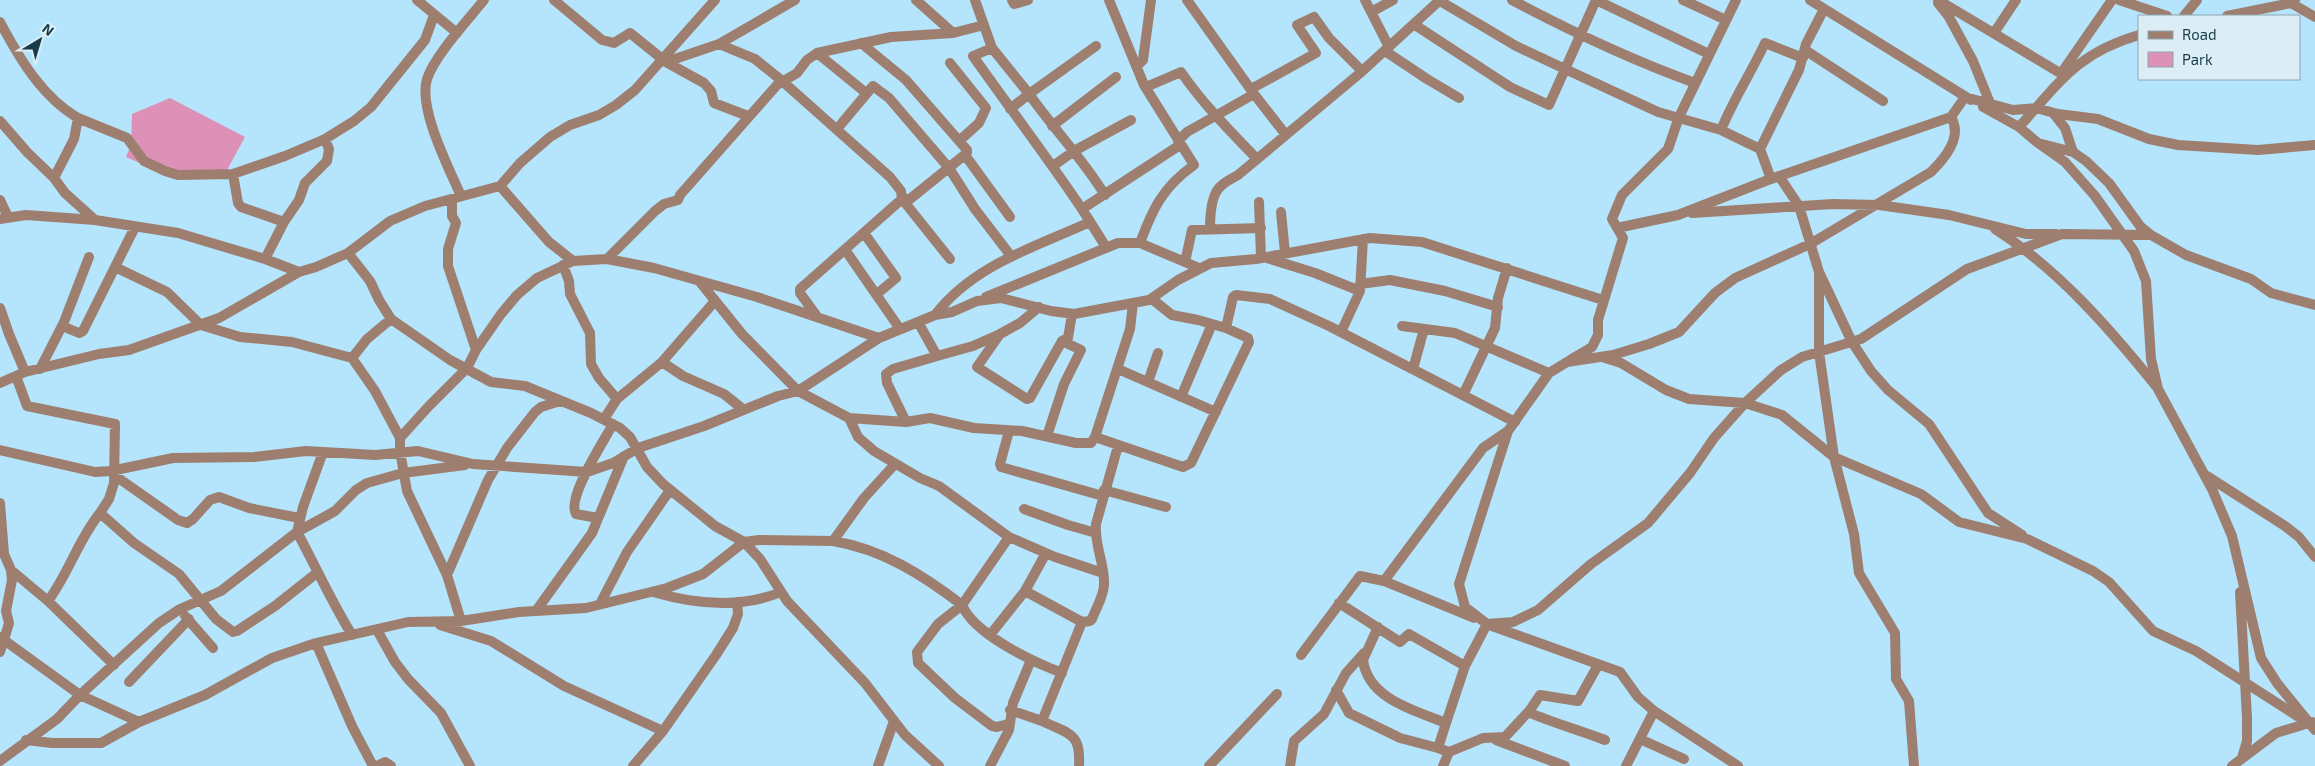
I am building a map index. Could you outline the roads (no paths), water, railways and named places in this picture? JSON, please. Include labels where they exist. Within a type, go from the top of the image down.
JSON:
[{"type":"street","points":[[417,0],[457,33]]},
{"type":"street","points":[[476,350],[448,266],[448,249],[456,223],[452,216],[456,198],[430,119],[426,94],[428,78],[457,33],[484,0]]},
{"type":"street","points":[[554,0],[602,40],[614,43],[630,33],[664,61],[704,83],[711,90],[714,104],[748,116]]},
{"type":"street","points":[[0,384],[21,374],[99,354],[129,350],[220,318],[299,272],[348,253],[390,221],[425,206],[500,186],[520,163],[550,137],[570,125],[599,115],[635,90],[664,61],[715,0]]},
{"type":"street","points":[[664,61],[719,44],[785,3],[795,0]]},
{"type":"street","points":[[916,0],[953,33]]},
{"type":"street","points":[[975,0],[992,48],[1052,126],[1074,151],[1105,195]]},
{"type":"street","points":[[1012,0],[1014,4],[1028,0]]},
{"type":"street","points":[[1109,0],[1146,87],[1194,165],[1174,180],[1162,195],[1151,213],[1140,243]]},
{"type":"street","points":[[1137,66],[1143,60],[1151,0]]},
{"type":"street","points":[[1187,0],[1252,92],[1286,135]]},
{"type":"street","points":[[1365,0],[1387,49],[1427,79],[1458,98]]},
{"type":"street","points":[[1371,12],[1393,0]]},
{"type":"street","points":[[1210,229],[1210,217],[1217,190],[1362,71],[1415,25],[1440,0],[1516,46],[1565,70],[1658,112],[1721,130],[1760,149],[1775,178],[1799,206],[1819,272],[1852,342],[1871,371],[1888,390],[1929,424],[1988,513],[2027,539],[2093,571],[2109,582],[2153,631],[2196,651],[2313,725]]},
{"type":"street","points":[[1512,0],[1580,36],[1650,67],[1695,84]]},
{"type":"street","points":[[1415,25],[1510,87],[1549,105],[1596,0],[1710,54]]},
{"type":"street","points":[[1683,0],[1726,20]]},
{"type":"street","points":[[1736,0],[1679,118],[1668,149],[1622,195],[1612,219],[1623,238],[1603,300],[1598,320],[1598,335],[1592,346],[1549,372],[1508,431],[1459,584],[1465,607],[1487,624],[1514,622],[1538,610],[1591,564],[1648,523],[1690,473],[1714,438],[1745,403],[1781,370],[1802,357],[1860,339],[1966,269],[2062,234]]},
{"type":"street","points":[[1810,0],[1965,97],[2020,127],[2038,143],[2066,162],[2095,196],[2134,251],[2146,281],[2151,360],[2158,389]]},
{"type":"street","points":[[1937,0],[2063,74]]},
{"type":"street","points":[[1937,0],[1949,17],[1973,61],[1989,105],[1997,114]]},
{"type":"street","points":[[1994,33],[2016,0]]},
{"type":"street","points":[[2020,127],[2063,74],[2112,0]]},
{"type":"street","points":[[2120,0],[2164,15]]},
{"type":"street","points":[[2185,15],[2197,0]]},
{"type":"street","points":[[2230,15],[2293,1],[2315,17]]},
{"type":"street","points":[[1760,149],[1799,70],[1824,9]]},
{"type":"street","points":[[0,22],[24,62],[49,96],[64,109],[78,118],[127,138],[139,156],[152,167],[178,175],[233,174],[285,156],[325,139],[354,121],[371,108],[426,40],[434,15]]},
{"type":"street","points":[[1082,209],[1179,143],[1187,132],[1216,117],[1252,92],[1316,53],[1297,25],[1314,17],[1329,38],[1362,71]]},
{"type":"street","points":[[607,259],[655,211],[664,204],[678,200],[680,195],[781,80],[797,73],[807,60],[817,53],[891,37],[953,33],[984,25]]},
{"type":"street","points":[[2063,74],[2094,52],[2112,43],[2138,35]]},
{"type":"street","points":[[816,315],[800,293],[800,289],[846,251],[902,199],[910,199],[965,155],[967,150],[906,80],[861,43]]},
{"type":"street","points":[[1721,130],[1732,103],[1749,78],[1764,43],[1804,54],[1883,101]]},
{"type":"street","points":[[719,44],[755,59],[837,128],[890,177],[901,191],[902,199],[950,259]]},
{"type":"street","points":[[1010,109],[1096,46]]},
{"type":"street","points":[[992,48],[973,56],[1053,166],[1106,247]]},
{"type":"street","points":[[817,53],[866,93]]},
{"type":"street","points":[[950,63],[986,108],[979,123],[959,141]]},
{"type":"street","points":[[1146,87],[1181,72],[1216,117],[1256,159]]},
{"type":"street","points":[[1052,126],[1116,77]]},
{"type":"street","points":[[837,128],[874,86],[889,98],[949,168],[975,209],[1011,256]]},
{"type":"street","points":[[1965,97],[2012,110],[2036,108],[2053,113],[2098,119],[2149,138],[2178,145],[2258,150],[2315,145]]},
{"type":"street","points":[[1617,228],[1678,214],[1951,117],[1965,97]]},
{"type":"street","points":[[2053,113],[2065,128],[2073,152]]},
{"type":"street","points":[[1567,362],[1603,357],[1649,344],[1679,332],[1715,293],[1734,278],[1810,244],[1879,205],[1931,172],[1946,157],[1953,139],[1955,124],[1951,117]]},
{"type":"street","points":[[54,178],[74,139],[78,118]]},
{"type":"street","points":[[1053,166],[1074,151],[1131,120]]},
{"type":"street","points":[[0,121],[27,152],[54,178],[65,193],[95,220]]},
{"type":"street","points":[[265,258],[284,222],[299,200],[306,183],[327,161],[329,149],[325,139]]},
{"type":"street","points":[[2038,143],[2073,152],[2086,161],[2109,183],[2140,226],[2151,235],[2186,255],[2251,279],[2271,293],[2315,305]]},
{"type":"street","points":[[965,155],[1010,217]]},
{"type":"street","points":[[233,174],[238,203],[241,207],[284,222]]},
{"type":"street","points":[[500,186],[549,242],[573,261]]},
{"type":"street","points":[[0,200],[4,218],[26,215],[95,220],[178,233],[265,258],[299,272]]},
{"type":"street","points":[[1259,202],[1263,258]]},
{"type":"street","points":[[1678,214],[1833,204],[1879,205],[1949,215],[2026,234],[2151,235]]},
{"type":"street","points":[[1281,212],[1285,253]]},
{"type":"street","points":[[935,314],[949,296],[973,278],[1011,256],[1090,222]]},
{"type":"street","points":[[1987,224],[2025,248],[2114,333],[2158,389],[2204,474],[2232,536],[2261,658],[2277,683],[2313,725]]},
{"type":"street","points":[[62,326],[79,333],[83,331],[135,227]]},
{"type":"street","points":[[1185,262],[1192,230],[1261,228]]},
{"type":"street","points":[[864,233],[896,278],[877,294]]},
{"type":"street","points":[[977,301],[1002,298],[1039,308],[1072,314],[1152,299],[1199,268],[1211,263],[1263,258],[1363,238],[1390,238],[1422,242],[1603,300]]},
{"type":"street","points":[[1341,332],[1360,288],[1363,238]]},
{"type":"street","points":[[0,450],[95,472],[115,472],[173,458],[254,457],[306,451],[375,455],[400,451],[435,454],[473,464],[586,472],[613,463],[638,448],[704,426],[778,396],[798,391],[880,338],[935,314],[952,312],[1009,286],[1106,247],[1127,242],[1140,243],[1199,268]]},
{"type":"street","points":[[846,251],[900,329]]},
{"type":"street","points":[[348,253],[370,281],[379,300],[392,319],[450,360],[491,382],[525,386],[608,421],[630,437],[638,448],[647,467],[670,490],[715,526],[744,542],[760,559],[781,592],[865,683],[894,721],[920,750],[939,766]]},
{"type":"street","points":[[40,369],[62,326],[89,257]]},
{"type":"street","points":[[1263,258],[1360,288],[1390,280],[1445,291],[1498,307]]},
{"type":"street","points":[[400,438],[428,406],[467,368],[476,350],[501,314],[527,286],[573,261],[607,259],[654,268],[816,315],[880,338]]},
{"type":"street","points":[[563,265],[569,282],[570,294],[590,333],[591,364],[599,378],[617,399]]},
{"type":"street","points":[[115,267],[167,292],[200,325],[240,337],[292,342],[352,358],[375,391],[400,438],[402,473],[407,491],[447,575],[461,621]]},
{"type":"street","points":[[1463,395],[1495,328],[1498,298],[1507,268]]},
{"type":"street","points":[[1819,272],[1819,352],[1834,456],[1854,534],[1859,573],[1895,633],[1896,679],[1909,701],[1914,766]]},
{"type":"street","points":[[700,282],[742,334],[798,391],[849,418],[906,422],[930,418],[974,428],[1009,432],[1022,431],[1076,443],[1091,443],[1095,437],[1134,316],[1134,303]]},
{"type":"street","points":[[1226,328],[1231,298],[1236,295],[1270,299],[1341,332],[1514,422]]},
{"type":"street","points":[[1095,437],[1187,467],[1216,412],[1250,340],[1226,328],[1172,316],[1152,299]]},
{"type":"street","points":[[598,518],[576,514],[574,504],[617,399],[662,362],[715,301]]},
{"type":"street","points":[[0,308],[3,326],[21,374],[27,406],[115,424],[115,472],[109,499],[84,536],[65,578],[48,602]]},
{"type":"street","points":[[906,422],[886,383],[886,374],[892,369],[972,346],[1000,334],[1039,308]]},
{"type":"street","points":[[1000,334],[977,367],[1027,398],[1030,398],[1062,341],[1068,338],[1072,314]]},
{"type":"street","points":[[352,358],[367,339],[392,319]]},
{"type":"street","points":[[918,322],[937,356]]},
{"type":"street","points":[[1181,397],[1212,324]]},
{"type":"street","points":[[1402,326],[1455,333],[1549,372]]},
{"type":"street","points":[[1413,369],[1424,329]]},
{"type":"street","points":[[1047,436],[1064,384],[1081,350],[1062,341]]},
{"type":"street","points":[[1148,382],[1158,353]]},
{"type":"street","points":[[1603,357],[1621,363],[1666,390],[1689,399],[1745,403],[1782,415],[1834,456],[1920,494],[1959,522],[2027,539]]},
{"type":"street","points":[[662,362],[684,376],[724,394],[744,410]]},
{"type":"street","points":[[1118,368],[1216,412]]},
{"type":"street","points":[[447,575],[488,480],[507,448],[535,412],[541,407],[560,401]]},
{"type":"street","points":[[849,418],[858,437],[865,444],[895,464],[939,486],[1009,536],[1046,553],[1103,573]]},
{"type":"street","points":[[1384,581],[1483,448],[1508,431]]},
{"type":"street","points":[[1009,432],[1000,464],[1001,467],[1166,507]]},
{"type":"street","points":[[1024,591],[1082,622],[1090,621],[1092,618],[1103,591],[1103,573],[1096,533],[1104,493],[1118,446]]},
{"type":"street","points":[[323,452],[299,518],[297,532],[334,607],[352,635]]},
{"type":"street","points":[[536,611],[588,539],[624,456]]},
{"type":"street","points":[[0,761],[57,719],[80,694],[159,623],[180,609],[221,592],[297,532],[335,511],[356,490],[367,483],[402,473],[473,464]]},
{"type":"street","points":[[833,541],[864,498],[895,464]]},
{"type":"street","points":[[115,472],[182,522],[190,521],[210,500],[220,497],[249,508],[299,518]]},
{"type":"street","points":[[2204,474],[2285,526],[2299,537],[2315,557]]},
{"type":"street","points":[[600,604],[627,552],[670,490]]},
{"type":"street","points":[[0,504],[4,554],[12,580],[6,611],[9,623],[2,638],[0,652]]},
{"type":"street","points":[[1024,508],[1068,525],[1096,533]]},
{"type":"street","points":[[100,513],[134,543],[179,574],[216,619],[235,632],[275,606],[318,572]]},
{"type":"street","points":[[1008,724],[997,727],[992,726],[955,698],[928,675],[918,663],[916,652],[938,624],[962,604],[1009,536]]},
{"type":"street","points":[[26,740],[52,743],[100,743],[139,722],[205,695],[272,658],[316,643],[408,622],[461,621],[536,611],[586,608],[667,588],[702,574],[744,542],[759,540],[833,541],[869,549],[933,582],[962,604],[968,615],[990,635],[1031,660],[1062,673]]},
{"type":"street","points":[[990,635],[1024,591],[1046,553]]},
{"type":"street","points":[[2238,564],[2247,741],[2242,758]]},
{"type":"street","points":[[10,570],[48,602],[114,665]]},
{"type":"street","points":[[1301,655],[1360,576],[1384,581],[1487,624],[1620,672],[1638,697],[1654,711],[1734,765]]},
{"type":"street","points":[[652,592],[682,600],[737,602],[759,601],[781,592]]},
{"type":"street","points":[[633,766],[663,732],[733,628],[738,614],[737,602]]},
{"type":"street","points":[[1339,603],[1400,642],[1409,634],[1465,666]]},
{"type":"street","points":[[180,609],[213,648]]},
{"type":"street","points":[[129,682],[189,619]]},
{"type":"street","points":[[428,621],[491,641],[564,686],[663,732]]},
{"type":"street","points":[[1042,721],[1082,622]]},
{"type":"street","points":[[1438,748],[1465,666],[1487,624]]},
{"type":"street","points":[[1378,627],[1363,660],[1364,667],[1376,690],[1446,723]]},
{"type":"street","points":[[377,630],[395,662],[440,713],[470,766]]},
{"type":"street","points":[[2,638],[80,694],[139,722]]},
{"type":"street","points":[[316,643],[352,726],[373,766]]},
{"type":"street","points":[[1290,766],[1294,741],[1324,714],[1346,673],[1366,651]]},
{"type":"street","points":[[990,766],[1008,730],[1010,710],[1020,682],[1031,660]]},
{"type":"street","points":[[1442,766],[1449,752],[1483,738],[1505,737],[1528,712],[1540,695],[1578,701],[1598,665]]},
{"type":"street","points":[[1336,690],[1349,713],[1400,738],[1449,752]]},
{"type":"street","points":[[1209,766],[1277,694]]},
{"type":"street","points":[[1010,710],[1042,721],[1070,734],[1077,741],[1080,748],[1079,766]]},
{"type":"street","points":[[1626,766],[1654,711]]},
{"type":"street","points":[[1528,712],[1563,727],[1577,729],[1605,740]]},
{"type":"street","points":[[878,766],[894,721]]},
{"type":"street","points":[[2232,766],[2276,733],[2313,725]]},
{"type":"street","points":[[1492,738],[1565,766]]},
{"type":"street","points":[[1640,739],[1684,759]]},
{"type":"street","points":[[377,766],[386,762],[391,766]]}]
